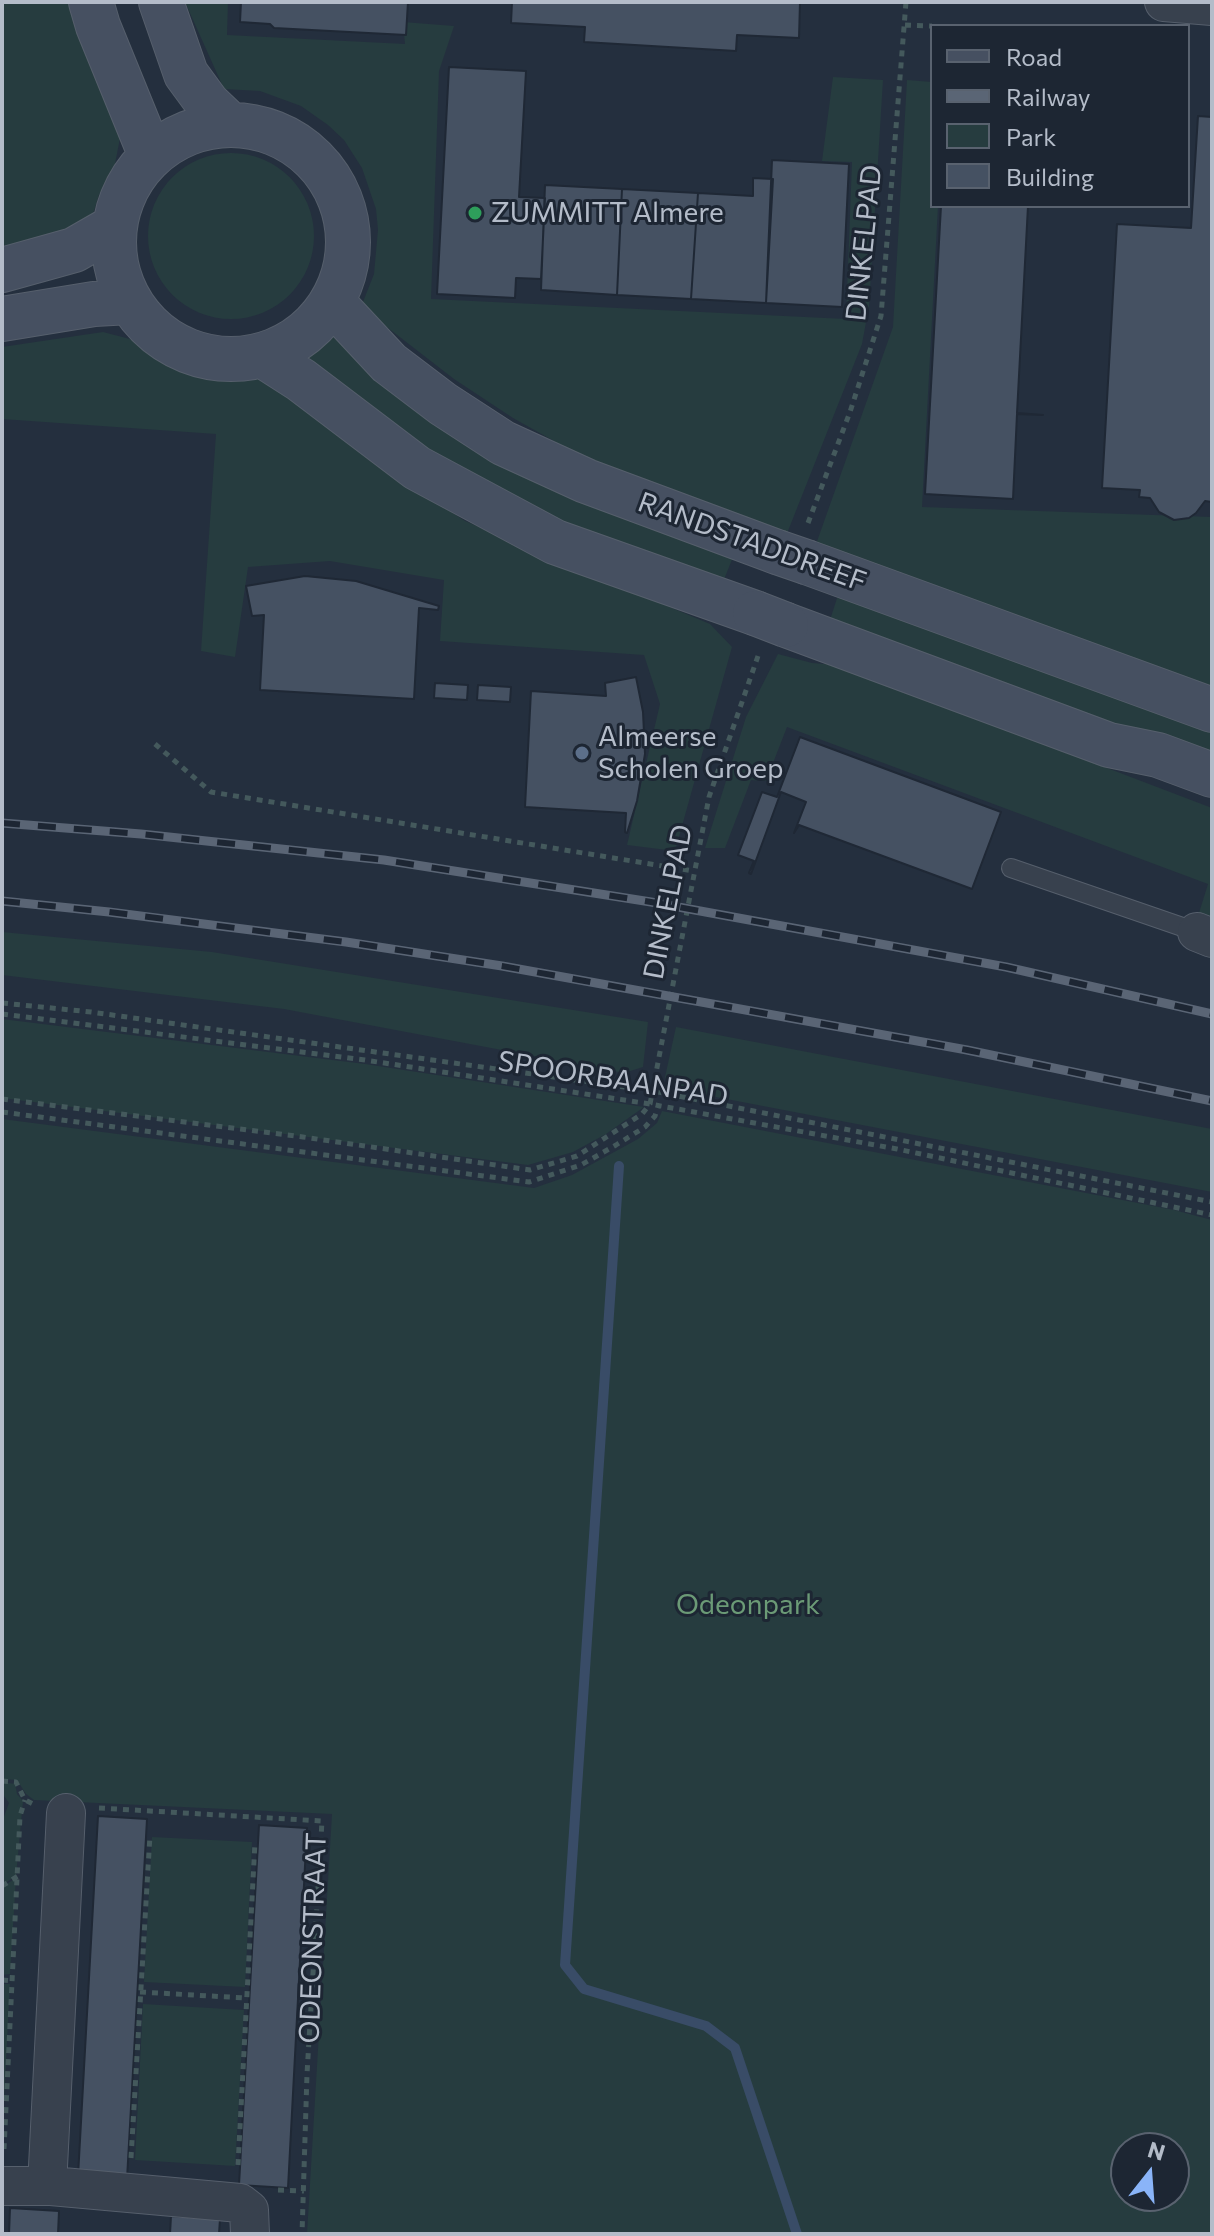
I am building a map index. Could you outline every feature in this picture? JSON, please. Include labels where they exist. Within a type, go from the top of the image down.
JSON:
[{"type":"main road","points":[[91,2],[151,156]]},
{"type":"main road","points":[[161,2],[186,74],[208,104],[229,124]]},
{"type":"main road","points":[[229,124],[281,136],[319,164],[340,199],[348,233],[347,260],[333,303],[317,323],[296,339],[262,355],[205,356],[175,345],[152,328],[130,302],[115,265],[117,209],[131,180],[151,156],[167,143],[192,131],[229,124]]},
{"type":"main road","points":[[2,270],[74,250],[114,227]]},
{"type":"main road","points":[[2,319],[94,304],[130,302]]},
{"type":"main road","name":"RANDSTADDREEF","points":[[333,303],[389,363],[443,404],[503,443],[586,481],[1212,710]]},
{"type":"main road","points":[[262,355],[301,380],[417,468],[555,542],[1109,745],[1158,755],[1212,775]]},
{"type":"main road","points":[[1109,745],[1147,772],[1212,797]]},
{"type":"street","points":[[1164,2],[1212,6]]},
{"type":"street","points":[[47,2186],[64,1809]]},
{"type":"street","points":[[3,2170],[47,2186],[240,2203],[249,2210],[250,2234]]},
{"type":"lane","points":[[1011,868],[1204,935]]},
{"type":"path","name":"DINKELPAD","points":[[832,458],[881,316],[906,2]]},
{"type":"path","points":[[905,25],[930,26]]},
{"type":"path","name":"DINKELPAD","points":[[650,1104],[709,797],[733,723]]},
{"type":"path","points":[[155,744],[211,792],[693,871]]},
{"type":"path","name":"SPOORBAANPAD","points":[[2,1003],[91,1012],[653,1091],[1212,1202]]},
{"type":"path","name":"SPOORBAANPAD","points":[[2,1014],[365,1060],[650,1104],[897,1149],[1212,1215]]},
{"type":"path","points":[[2,1099],[303,1137],[530,1170],[577,1156],[642,1114],[650,1104]]},
{"type":"path","points":[[2,1112],[529,1182],[581,1165],[616,1145],[645,1127],[655,1116],[658,1106]]},
{"type":"path","name":"ODEONSTRAAT","points":[[2,1781],[16,1782],[25,1800],[64,1809],[322,1821],[307,2074],[302,2234]]},
{"type":"path","points":[[3,2170],[20,1816],[25,1800]]},
{"type":"path","points":[[131,2158],[150,1835]]},
{"type":"path","points":[[238,2165],[255,1842]]},
{"type":"path","points":[[2,1886],[18,1875]]},
{"type":"path","points":[[2,1980],[13,1981]]},
{"type":"path","points":[[140,1992],[246,1998]]},
{"type":"path","points":[[274,2190],[304,2191]]},
{"type":"green space","points":[[2,2],[69,2],[120,138],[114,169],[99,195],[93,214],[83,227],[2,261]]},
{"type":"green space","points":[[185,2],[228,2],[227,35],[405,44],[403,22],[454,26],[439,71],[431,299],[846,319],[852,162],[822,161],[833,77],[883,80],[869,306],[862,344],[786,536],[617,472],[563,446],[454,379],[361,307],[374,274],[378,230],[376,209],[362,168],[344,140],[301,106],[260,91],[224,89]]},
{"type":"green space","points":[[907,80],[930,82],[930,208],[938,208],[922,507],[1212,517],[1212,686],[815,547],[893,327]]},
{"type":"green space","points":[[231,153],[263,160],[289,178],[307,204],[314,236],[307,268],[289,294],[263,312],[231,319],[199,312],[173,294],[155,268],[148,236],[155,204],[173,178],[199,160]]},
{"type":"green space","points":[[333,331],[733,557],[721,587],[537,514],[396,434],[307,356]]},
{"type":"green space","points":[[103,332],[130,339],[194,375],[269,376],[377,463],[465,521],[710,624],[732,647],[675,851],[627,845],[660,704],[644,655],[440,641],[444,580],[330,561],[248,567],[235,657],[201,651],[216,434],[2,419],[2,347]]},
{"type":"green space","points":[[839,592],[1212,732],[1212,767],[829,623]]},
{"type":"green space","points":[[778,654],[812,663],[837,665],[1212,808],[1212,918],[1199,913],[1208,884],[787,727],[766,781],[751,780],[725,848],[705,848],[746,717]]},
{"type":"green space","points":[[2,932],[212,952],[648,1022],[643,1067],[624,1073],[284,1009],[2,975]]},
{"type":"green space","points":[[2,1019],[365,1064],[644,1107],[606,1134],[573,1152],[528,1165],[2,1098]]},
{"type":"green space","points":[[676,1027],[1212,1129],[1212,1192],[669,1088],[665,1077]]},
{"type":"green space","name":"Odeonpark","points":[[662,1111],[1174,1210],[1212,1220],[1212,2234],[307,2234],[332,1814],[34,1800],[17,1780],[2,1779],[2,1119],[534,1188],[572,1175],[638,1139],[657,1123]]},
{"type":"green space","points":[[2,1782],[15,1784],[17,1794],[23,1801],[16,1876],[2,1885],[2,1822],[9,1803],[2,1793]]},
{"type":"green space","points":[[152,1837],[252,1842],[245,1987],[144,1982]]},
{"type":"green space","points":[[16,1878],[10,1974],[2,1975],[2,1887]]},
{"type":"green space","points":[[2,1984],[10,1984],[2,2142]]},
{"type":"green space","points":[[143,2004],[244,2010],[235,2166],[135,2160]]},
{"type":"building","points":[[241,2],[408,2],[406,35],[274,28],[270,24],[240,22]]},
{"type":"building","points":[[512,2],[800,2],[799,38],[737,35],[736,51],[584,42],[585,27],[511,23]]},
{"type":"building","points":[[449,67],[526,71],[519,197],[545,198],[541,279],[516,278],[515,298],[437,294]]},
{"type":"building","points":[[1198,116],[1212,117],[1212,502],[1205,501],[1189,518],[1174,520],[1159,512],[1150,498],[1139,497],[1140,490],[1102,488],[1117,224],[1191,228]]},
{"type":"building","points":[[772,160],[849,164],[842,307],[766,303]]},
{"type":"building","points":[[753,178],[773,179],[766,303],[691,299],[698,193],[753,196]]},
{"type":"building","points":[[545,185],[622,189],[617,295],[541,290]]},
{"type":"building","points":[[622,189],[698,193],[691,299],[617,295]]},
{"type":"building","points":[[941,208],[1028,208],[1017,413],[1043,415],[1017,414],[1013,499],[925,494]]},
{"type":"building","points":[[305,576],[356,581],[439,606],[438,610],[419,608],[414,699],[260,690],[264,615],[252,616],[246,586]]},
{"type":"building","points":[[636,677],[643,712],[645,754],[637,801],[627,833],[626,813],[525,807],[531,691],[606,696],[605,683]]},
{"type":"building","points":[[435,683],[468,685],[467,700],[434,698]]},
{"type":"building","points":[[478,685],[511,687],[510,702],[477,700]]},
{"type":"building","points":[[800,737],[1001,812],[972,889],[799,825],[794,833],[806,802],[781,792],[751,874],[749,873],[754,861],[738,855],[762,792],[777,797]]},
{"type":"building","points":[[98,1816],[147,1819],[127,2179],[78,2176]]},
{"type":"building","points":[[259,1825],[307,1828],[288,2188],[239,2185]]},
{"type":"building","points":[[10,2208],[59,2211],[58,2234],[9,2234]]},
{"type":"building","points":[[171,2216],[220,2219],[219,2234],[170,2234]]},
{"type":"waterway","points":[[619,1166],[565,1965],[584,1989],[706,2026],[735,2048],[797,2234]]},
{"type":"railway","points":[[2,823],[141,834],[384,860],[651,902],[1006,967],[1212,1014]]},
{"type":"railway","points":[[2,901],[346,942],[502,966],[967,1050],[1212,1101]]},
{"type":"place","name":"ZUMMITT Almere","points":[[475,213]]},
{"type":"place","name":"Almeerse Scholen Groep","points":[[582,753]]}]
